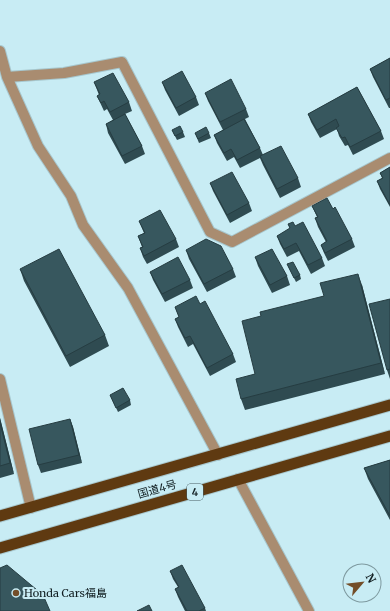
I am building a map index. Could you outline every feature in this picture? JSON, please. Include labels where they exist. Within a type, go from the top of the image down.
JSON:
[{"type":"highway","name":"国道4号","points":[[0,516],[390,405]]},
{"type":"highway","name":"国道4号","points":[[0,548],[390,436]]},
{"type":"street","points":[[0,51],[7,76],[38,146],[71,196],[83,225],[128,288],[218,455]]},
{"type":"street","points":[[7,76],[64,73],[122,62],[210,232],[232,242],[390,158]]},
{"type":"street","points":[[0,379],[31,508]]},
{"type":"street","points":[[238,479],[309,611]]},
{"type":"building","points":[[390,58],[390,98],[386,100],[370,69]]},
{"type":"building","points":[[182,71],[196,97],[176,108],[162,82]]},
{"type":"building","points":[[113,73],[129,102],[110,112],[104,101],[101,103],[97,96],[100,94],[94,82]]},
{"type":"building","points":[[231,79],[246,109],[220,122],[205,93]]},
{"type":"building","points":[[357,87],[381,131],[350,147],[345,137],[342,138],[336,128],[339,126],[336,119],[317,130],[308,114]]},
{"type":"building","points":[[125,114],[142,146],[122,156],[106,124]]},
{"type":"building","points":[[244,119],[260,148],[237,160],[231,149],[224,153],[214,135]]},
{"type":"building","points":[[180,126],[183,132],[175,136],[172,130]]},
{"type":"building","points":[[206,127],[209,133],[198,139],[195,133]]},
{"type":"building","points":[[281,146],[298,178],[277,189],[260,156]]},
{"type":"building","points":[[390,167],[390,205],[377,181],[383,178],[380,173]]},
{"type":"building","points":[[232,172],[249,203],[227,215],[210,183]]},
{"type":"building","points":[[327,198],[333,209],[335,207],[352,239],[325,253],[321,245],[327,241],[315,218],[318,217],[312,206]]},
{"type":"building","points":[[160,210],[176,239],[144,256],[140,248],[143,247],[138,236],[145,233],[139,221]]},
{"type":"building","points":[[293,222],[295,226],[303,222],[322,258],[308,265],[296,243],[284,249],[277,236],[290,228],[288,224]]},
{"type":"building","points":[[206,239],[221,246],[233,269],[204,284],[186,250]]},
{"type":"building","points":[[59,249],[105,335],[66,356],[20,269]]},
{"type":"building","points":[[272,249],[287,276],[270,285],[255,257]]},
{"type":"building","points":[[178,257],[190,280],[162,294],[150,272]]},
{"type":"building","points":[[293,262],[300,275],[294,278],[287,264]]},
{"type":"building","points":[[358,274],[381,363],[241,399],[236,379],[255,374],[242,321],[261,316],[260,312],[324,296],[320,283]]},
{"type":"building","points":[[196,296],[200,304],[205,301],[233,354],[207,368],[190,336],[185,338],[175,319],[179,317],[175,307]]},
{"type":"building","points":[[390,299],[390,369],[387,370],[369,304]]},
{"type":"building","points":[[123,388],[130,400],[116,408],[110,395]]},
{"type":"building","points":[[70,419],[79,455],[38,465],[29,429]]},
{"type":"building","points":[[0,423],[10,463],[0,466]]},
{"type":"building","points":[[390,460],[390,516],[364,468]]},
{"type":"building","name":"Honda Cars福島","points":[[7,565],[43,595],[50,611],[0,611],[0,568]]},
{"type":"building","points":[[182,565],[205,608],[199,611],[187,611],[175,589],[179,587],[170,571]]},
{"type":"building","points":[[149,605],[152,611],[137,611]]},
{"type":"place","name":"Honda Cars福島","points":[[16,593]]}]
